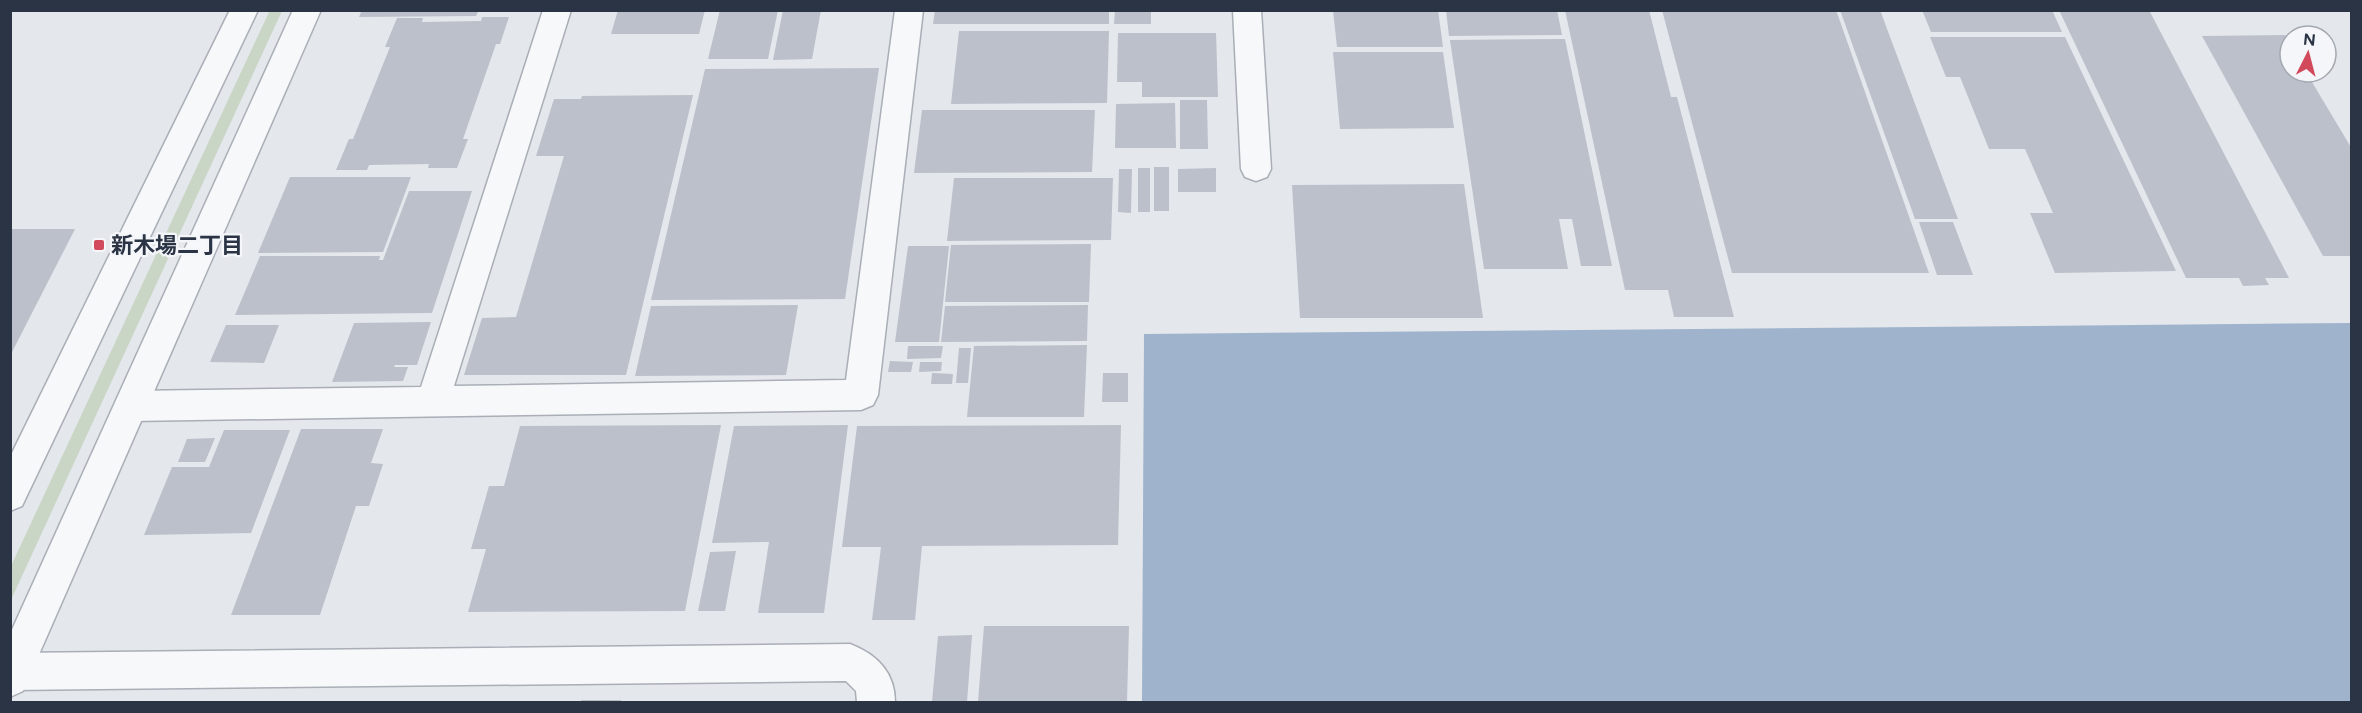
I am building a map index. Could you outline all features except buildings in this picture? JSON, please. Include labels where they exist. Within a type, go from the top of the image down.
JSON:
[{"type":"street","points":[[10,495],[244,10]]},
{"type":"street","points":[[307,10],[12,675],[850,662],[867,673],[877,694],[876,702]]},
{"type":"street","points":[[433,401],[557,10]]},
{"type":"street","points":[[131,406],[861,394],[909,10]]},
{"type":"street","points":[[1247,10],[1256,169]]},
{"type":"green space","points":[[270,10],[282,11],[11,600],[11,566]]},
{"type":"water","points":[[2351,323],[2351,702],[1142,702],[1144,334]]},
{"type":"place","name":"新木場二丁目","points":[[99,245]]}]
